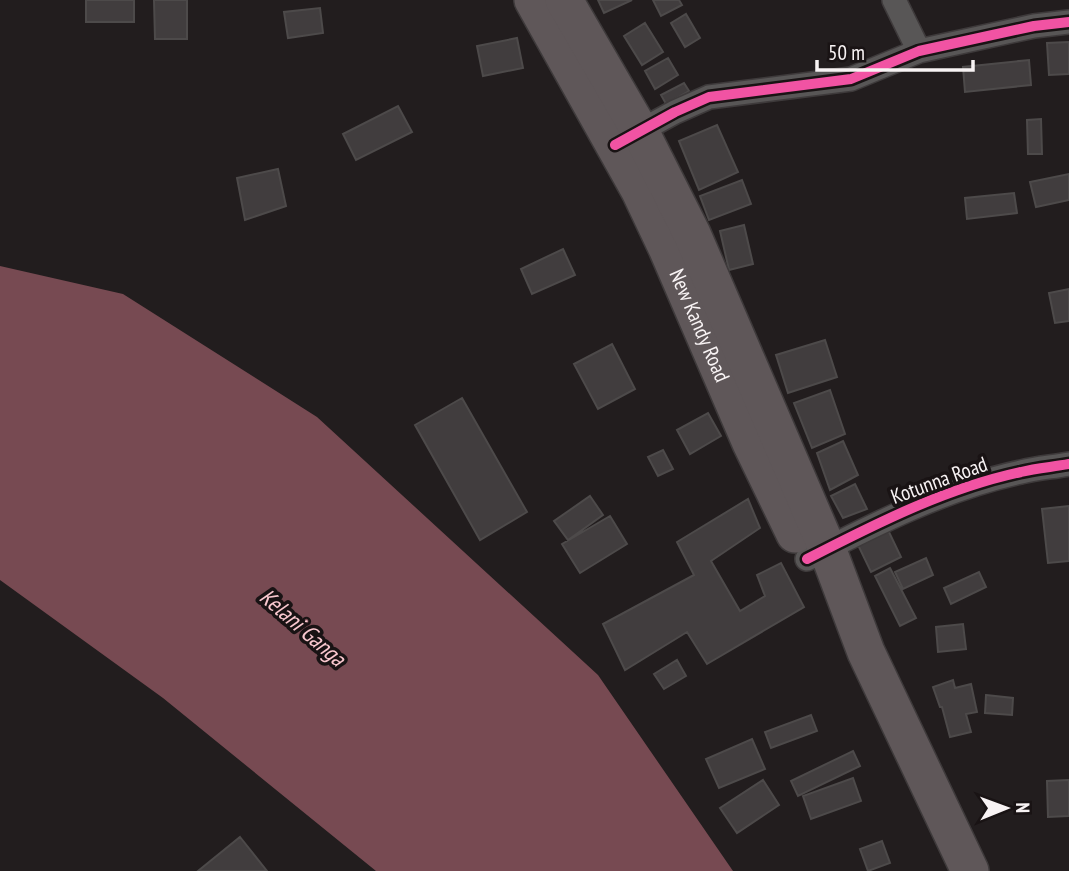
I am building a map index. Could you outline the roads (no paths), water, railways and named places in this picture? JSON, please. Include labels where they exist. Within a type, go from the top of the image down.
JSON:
[{"type":"main road","name":"New Kandy Road","points":[[533,0],[628,138]]},
{"type":"main road","name":"New Kandy Road","points":[[564,0],[628,138],[667,248],[751,443],[817,554],[970,871]]},
{"type":"street","points":[[894,0],[919,51]]},
{"type":"street","points":[[628,138],[709,97],[851,79],[919,51],[1034,26],[1069,22]]},
{"type":"street","name":"Kotunna Road","points":[[817,554],[923,504],[974,485],[1022,471],[1069,464]]},
{"type":"water","name":"Kelani Ganga","points":[[0,266],[123,294],[317,417],[598,675],[733,871],[376,871],[163,698],[0,580]]}]
